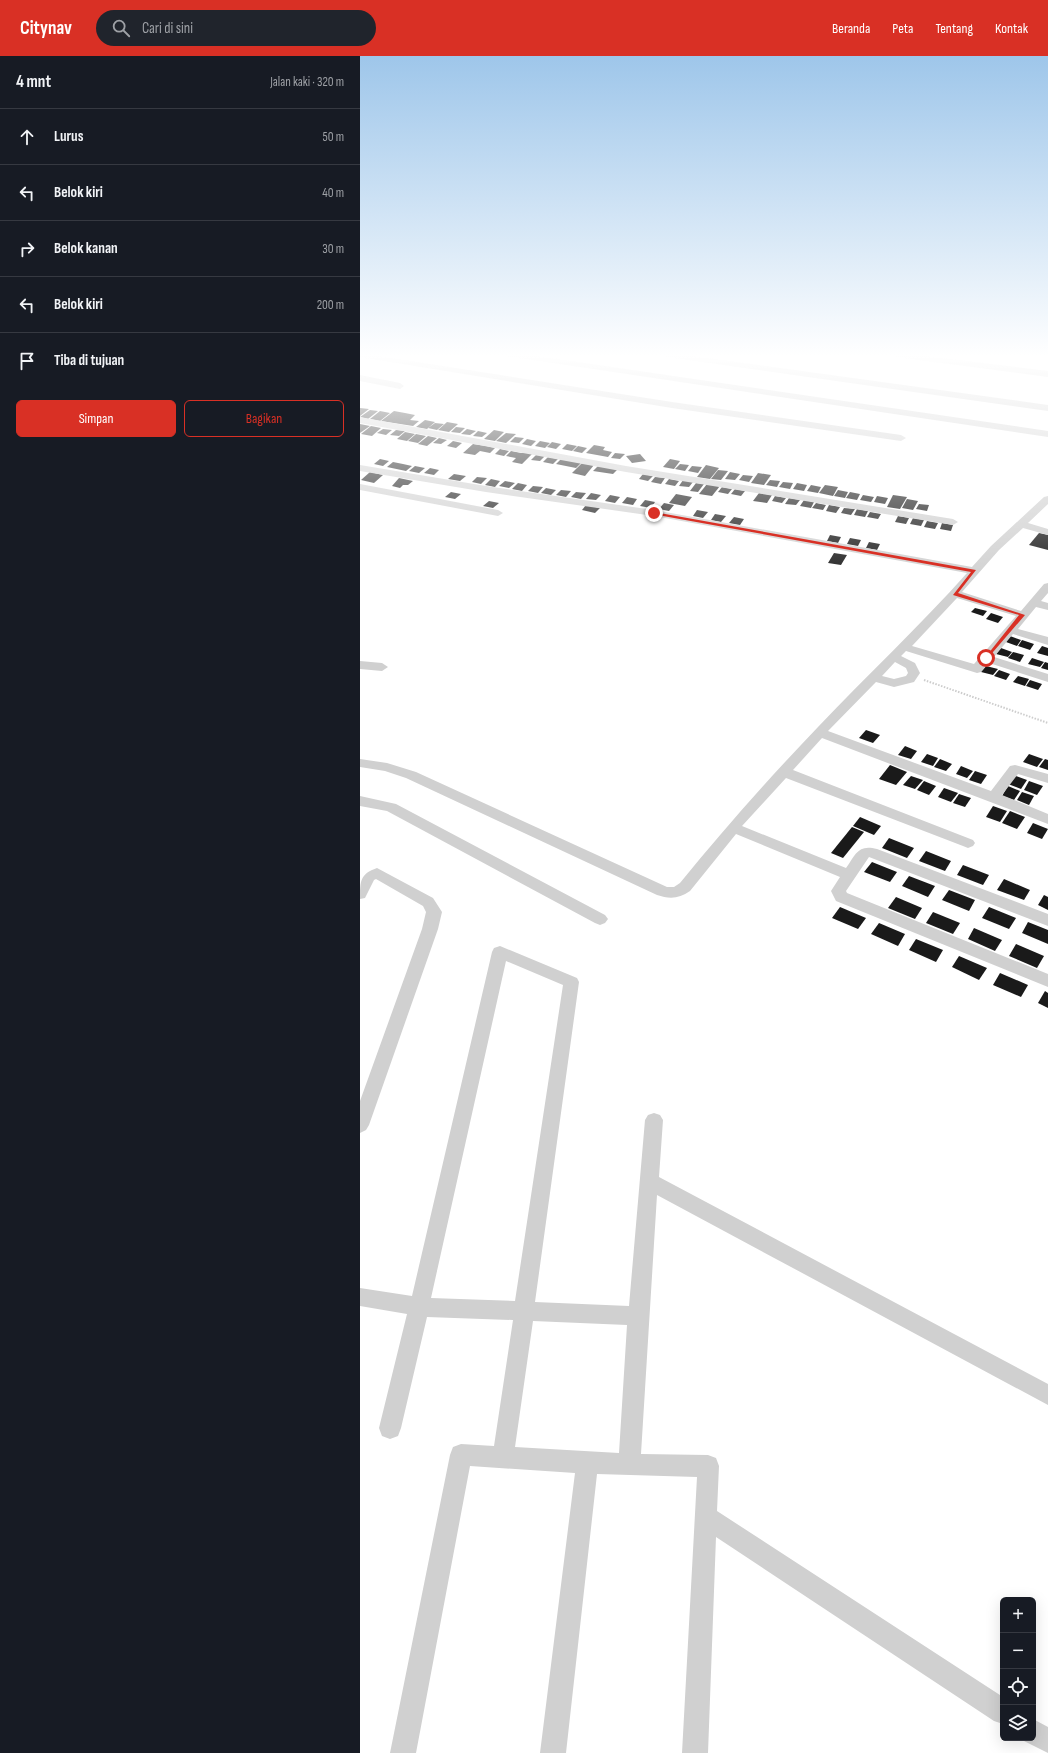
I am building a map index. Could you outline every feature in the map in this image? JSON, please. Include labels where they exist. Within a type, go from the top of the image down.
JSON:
[{"type":"street","points":[[426,432],[626,469],[953,522]]},
{"type":"street","points":[[860,432],[900,438]]},
{"type":"street","points":[[1036,432],[1048,434]]},
{"type":"street","points":[[360,468],[486,489],[661,514],[974,572]]},
{"type":"street","points":[[360,488],[498,513]]},
{"type":"street","points":[[360,763],[387,768],[411,775],[669,894],[678,892],[685,887],[733,828],[820,733],[904,647],[995,548],[1048,499]]},
{"type":"street","points":[[1021,524],[1048,532]]},
{"type":"street","points":[[904,647],[975,669],[979,668],[1048,586]]},
{"type":"street","points":[[954,594],[1023,615]]},
{"type":"street","points":[[1033,602],[1048,607]]},
{"type":"street","points":[[1010,630],[1048,641]]},
{"type":"street","points":[[873,678],[894,683],[906,681],[912,676],[914,673],[911,666],[894,657]]},
{"type":"street","points":[[986,658],[1048,678]]},
{"type":"street","points":[[360,665],[382,667]]},
{"type":"street","points":[[820,733],[994,797],[1048,819]]},
{"type":"street","points":[[994,797],[1015,769],[1048,779]]},
{"type":"street","points":[[784,772],[968,843]]},
{"type":"street","points":[[360,800],[391,808],[600,919]]},
{"type":"street","points":[[733,828],[849,875]]},
{"type":"street","points":[[1048,920],[868,852],[864,854],[838,891],[841,897],[1048,981]]},
{"type":"street","points":[[360,894],[368,877],[377,873],[428,902],[434,912],[430,929],[360,1125]]},
{"type":"street","points":[[390,1428],[500,952],[571,982],[503,1458]]},
{"type":"street","points":[[629,1465],[638,1316],[654,1120]]},
{"type":"street","points":[[649,1181],[1048,1395]]},
{"type":"street","points":[[360,1297],[419,1307],[638,1316]]},
{"type":"street","points":[[403,1753],[461,1455],[629,1465],[708,1466],[698,1751]]},
{"type":"street","points":[[553,1753],[587,1463]]},
{"type":"street","points":[[706,1518],[1000,1710]]},
{"type":"street","points":[[1036,1734],[1048,1742]]},
{"type":"path","points":[[912,676],[1048,723]]},
{"type":"building","points":[[363,432],[376,432],[372,436],[361,434]]},
{"type":"building","points":[[378,432],[389,432],[386,435],[377,433]]},
{"type":"building","points":[[393,432],[404,432],[399,436],[390,435]]},
{"type":"building","points":[[405,432],[415,434],[407,441],[397,439]]},
{"type":"building","points":[[463,432],[474,432],[470,435],[461,434]]},
{"type":"building","points":[[477,432],[487,433],[482,437],[473,436]]},
{"type":"building","points":[[492,432],[504,432],[495,441],[484,439]]},
{"type":"building","points":[[506,433],[516,434],[506,443],[496,441]]},
{"type":"building","points":[[416,434],[426,436],[418,443],[408,441]]},
{"type":"building","points":[[428,436],[437,438],[427,446],[418,444]]},
{"type":"building","points":[[515,437],[524,438],[519,443],[510,442]]},
{"type":"building","points":[[439,438],[447,440],[441,444],[433,443]]},
{"type":"building","points":[[527,439],[536,441],[531,446],[522,444]]},
{"type":"building","points":[[453,441],[462,443],[456,448],[447,446]]},
{"type":"building","points":[[540,441],[550,443],[545,448],[535,446]]},
{"type":"building","points":[[552,442],[561,444],[556,449],[547,447]]},
{"type":"building","points":[[473,444],[495,448],[490,453],[480,451],[475,455],[463,453]]},
{"type":"building","points":[[567,444],[577,446],[572,451],[562,449]]},
{"type":"building","points":[[594,445],[605,447],[603,450],[612,452],[608,457],[586,453]]},
{"type":"building","points":[[578,446],[587,448],[582,453],[573,451]]},
{"type":"building","points":[[500,449],[509,451],[504,456],[495,454]]},
{"type":"building","points":[[511,451],[533,453],[522,464],[512,462],[516,458],[506,456]]},
{"type":"building","points":[[538,453],[546,455],[540,461],[531,460]]},
{"type":"building","points":[[615,453],[625,454],[620,459],[611,458]]},
{"type":"building","points":[[640,454],[646,461],[632,463],[626,456]]},
{"type":"building","points":[[548,457],[558,459],[553,464],[543,462]]},
{"type":"building","points":[[380,459],[389,461],[383,466],[374,464]]},
{"type":"building","points":[[561,459],[581,463],[576,468],[556,464]]},
{"type":"building","points":[[670,459],[680,461],[674,469],[663,467]]},
{"type":"building","points":[[393,462],[412,466],[406,471],[387,467]]},
{"type":"building","points":[[582,463],[594,465],[585,476],[572,473]]},
{"type":"building","points":[[680,464],[689,465],[685,471],[675,469]]},
{"type":"building","points":[[706,465],[719,468],[710,479],[697,477]]},
{"type":"building","points":[[415,466],[425,468],[419,473],[409,471]]},
{"type":"building","points":[[598,466],[618,469],[613,474],[593,471]]},
{"type":"building","points":[[692,466],[702,467],[698,473],[688,471]]},
{"type":"building","points":[[430,468],[439,470],[434,475],[424,473]]},
{"type":"building","points":[[718,470],[728,471],[721,480],[711,479]]},
{"type":"building","points":[[370,472],[383,475],[374,483],[361,480]]},
{"type":"building","points":[[730,472],[740,474],[735,480],[725,479]]},
{"type":"building","points":[[758,473],[771,475],[764,485],[751,483]]},
{"type":"building","points":[[454,474],[466,476],[460,481],[448,479]]},
{"type":"building","points":[[643,474],[653,476],[648,481],[639,479]]},
{"type":"building","points":[[743,475],[753,476],[749,482],[739,480]]},
{"type":"building","points":[[477,477],[487,478],[481,484],[472,482]]},
{"type":"building","points":[[655,477],[665,478],[661,484],[651,482]]},
{"type":"building","points":[[399,478],[413,481],[408,485],[403,485],[400,488],[392,486]]},
{"type":"building","points":[[491,479],[500,481],[495,487],[485,485]]},
{"type":"building","points":[[669,479],[679,481],[675,486],[665,484]]},
{"type":"building","points":[[683,480],[693,482],[689,487],[679,486]]},
{"type":"building","points":[[770,480],[780,481],[777,487],[766,485]]},
{"type":"building","points":[[505,481],[515,483],[509,488],[499,486]]},
{"type":"building","points":[[783,482],[793,483],[790,489],[779,487]]},
{"type":"building","points":[[518,483],[527,485],[522,491],[512,489]]},
{"type":"building","points":[[696,483],[704,484],[698,492],[690,491]]},
{"type":"building","points":[[797,483],[807,485],[804,491],[793,489]]},
{"type":"building","points":[[707,484],[720,486],[712,496],[699,494]]},
{"type":"building","points":[[811,485],[821,487],[818,493],[807,491]]},
{"type":"building","points":[[825,485],[838,487],[833,496],[819,493]]},
{"type":"building","points":[[533,486],[543,487],[538,493],[528,491]]},
{"type":"building","points":[[722,487],[732,489],[728,494],[718,492]]},
{"type":"building","points":[[546,488],[556,490],[551,495],[541,493]]},
{"type":"building","points":[[735,489],[745,491],[741,496],[731,494]]},
{"type":"building","points":[[561,490],[571,491],[566,497],[556,495]]},
{"type":"building","points":[[838,490],[848,492],[845,498],[834,496]]},
{"type":"building","points":[[451,492],[461,494],[455,499],[445,497]]},
{"type":"building","points":[[576,492],[586,493],[581,499],[571,497]]},
{"type":"building","points":[[850,492],[860,494],[857,500],[846,498]]},
{"type":"building","points":[[591,493],[601,495],[596,500],[586,499]]},
{"type":"building","points":[[759,493],[772,495],[767,503],[753,501]]},
{"type":"building","points":[[676,494],[692,497],[685,506],[669,503]]},
{"type":"building","points":[[610,495],[620,497],[615,503],[605,501]]},
{"type":"building","points":[[863,495],[874,497],[871,502],[860,500]]},
{"type":"building","points":[[893,495],[907,497],[900,509],[887,507]]},
{"type":"building","points":[[775,496],[786,498],[782,503],[772,501]]},
{"type":"building","points":[[877,496],[888,498],[885,504],[874,502]]},
{"type":"building","points":[[627,497],[637,499],[633,505],[622,503]]},
{"type":"building","points":[[789,498],[800,500],[796,505],[785,504]]},
{"type":"building","points":[[907,499],[918,501],[913,510],[902,508]]},
{"type":"building","points":[[645,500],[655,502],[651,508],[640,506]]},
{"type":"building","points":[[804,500],[814,502],[811,508],[800,506]]},
{"type":"building","points":[[489,501],[499,503],[493,508],[483,506]]},
{"type":"building","points":[[664,503],[674,505],[669,511],[659,509]]},
{"type":"building","points":[[816,503],[826,505],[823,510],[812,508]]},
{"type":"building","points":[[919,504],[929,505],[927,511],[916,509]]},
{"type":"building","points":[[586,505],[600,508],[595,513],[582,510]]},
{"type":"building","points":[[829,505],[840,507],[836,513],[826,511]]},
{"type":"building","points":[[844,508],[855,509],[851,515],[841,513]]},
{"type":"building","points":[[857,509],[868,511],[865,517],[854,515]]},
{"type":"building","points":[[697,510],[708,512],[703,518],[693,516]]},
{"type":"building","points":[[870,512],[881,514],[878,519],[867,517]]},
{"type":"building","points":[[715,514],[726,516],[721,522],[711,520]]},
{"type":"building","points":[[898,516],[909,518],[906,524],[895,522]]},
{"type":"building","points":[[734,517],[744,519],[740,525],[729,523]]},
{"type":"building","points":[[913,518],[924,520],[921,526],[910,524]]},
{"type":"building","points":[[927,521],[938,523],[935,529],[924,527]]},
{"type":"building","points":[[942,523],[953,525],[951,531],[940,529]]},
{"type":"building","points":[[1039,533],[1048,535],[1048,550],[1029,545]]},
{"type":"building","points":[[830,535],[841,537],[838,543],[827,541]]},
{"type":"building","points":[[850,538],[861,540],[858,546],[847,544]]},
{"type":"building","points":[[869,542],[880,544],[877,550],[866,548]]},
{"type":"building","points":[[834,553],[847,555],[841,565],[828,563]]},
{"type":"building","points":[[975,608],[987,611],[983,616],[971,612]]},
{"type":"building","points":[[991,613],[1003,617],[998,623],[986,619]]},
{"type":"building","points":[[1010,636],[1021,640],[1017,646],[1006,642]]},
{"type":"building","points":[[1022,640],[1034,644],[1030,650],[1018,646]]},
{"type":"building","points":[[1042,646],[1048,648],[1048,656],[1037,653]]},
{"type":"building","points":[[1001,648],[1012,652],[1008,657],[996,654]]},
{"type":"building","points":[[1013,652],[1024,655],[1020,662],[1008,658]]},
{"type":"building","points":[[1032,658],[1044,662],[1040,667],[1028,664]]},
{"type":"building","points":[[1045,662],[1048,663],[1048,670],[1041,668]]},
{"type":"building","points":[[986,666],[998,669],[993,675],[981,672]]},
{"type":"building","points":[[999,670],[1010,674],[1006,680],[994,676]]},
{"type":"building","points":[[1018,676],[1029,679],[1025,686],[1013,682]]},
{"type":"building","points":[[1030,680],[1042,684],[1038,690],[1026,686]]},
{"type":"building","points":[[866,730],[880,735],[873,743],[859,738]]},
{"type":"building","points":[[905,746],[917,751],[911,759],[898,755]]},
{"type":"building","points":[[927,754],[938,758],[933,766],[921,762]]},
{"type":"building","points":[[1029,754],[1043,759],[1037,767],[1023,762]]},
{"type":"building","points":[[940,759],[952,764],[946,771],[934,767]]},
{"type":"building","points":[[1045,759],[1048,760],[1048,770],[1039,767]]},
{"type":"building","points":[[890,765],[907,772],[896,785],[879,779]]},
{"type":"building","points":[[961,766],[973,771],[967,778],[956,774]]},
{"type":"building","points":[[975,771],[987,775],[981,784],[969,780]]},
{"type":"building","points":[[1013,775],[1027,780],[1021,789],[1008,784]]},
{"type":"building","points":[[911,776],[923,780],[915,789],[903,785]]},
{"type":"building","points":[[924,781],[936,786],[929,795],[917,790]]},
{"type":"building","points":[[1029,781],[1043,786],[1037,795],[1024,790]]},
{"type":"building","points":[[1008,786],[1020,791],[1014,800],[1002,796]]},
{"type":"building","points":[[944,788],[958,793],[951,802],[938,797]]},
{"type":"building","points":[[1022,792],[1034,796],[1029,805],[1017,800]]},
{"type":"building","points":[[959,794],[971,798],[965,807],[953,803]]},
{"type":"building","points":[[993,806],[1007,811],[1000,822],[986,817]]},
{"type":"building","points":[[1010,811],[1025,817],[1017,829],[1002,823]]},
{"type":"building","points":[[860,817],[881,826],[874,835],[853,826]]},
{"type":"building","points":[[1033,823],[1048,829],[1042,839],[1027,833]]},
{"type":"building","points":[[852,827],[864,832],[843,858],[831,853]]},
{"type":"building","points":[[889,838],[914,848],[907,858],[882,848]]},
{"type":"building","points":[[926,851],[951,861],[945,871],[919,861]]},
{"type":"building","points":[[872,862],[897,872],[890,882],[864,872]]},
{"type":"building","points":[[963,865],[989,875],[983,885],[957,875]]},
{"type":"building","points":[[909,876],[935,886],[928,897],[902,886]]},
{"type":"building","points":[[1004,879],[1030,890],[1024,900],[997,890]]},
{"type":"building","points":[[949,890],[975,900],[969,911],[942,900]]},
{"type":"building","points":[[1044,895],[1048,897],[1048,910],[1038,905]]},
{"type":"building","points":[[896,897],[922,908],[915,919],[888,908]]},
{"type":"building","points":[[840,907],[866,918],[858,929],[832,918]]},
{"type":"building","points":[[989,907],[1016,918],[1009,929],[982,918]]},
{"type":"building","points":[[933,912],[960,923],[953,934],[926,923]]},
{"type":"building","points":[[1028,922],[1048,930],[1048,944],[1022,933]]},
{"type":"building","points":[[879,923],[905,934],[898,946],[871,934]]},
{"type":"building","points":[[974,928],[1002,940],[995,951],[968,939]]},
{"type":"building","points":[[916,939],[943,950],[936,962],[909,950]]},
{"type":"building","points":[[1016,944],[1044,956],[1037,968],[1009,956]]},
{"type":"building","points":[[959,956],[987,968],[979,980],[952,967]]},
{"type":"building","points":[[1000,973],[1028,985],[1021,997],[993,985]]},
{"type":"building","points":[[1045,991],[1048,993],[1048,1008],[1038,1003]]},
{"type":"route","points":[[654,513],[749,529],[974,572],[954,594],[1023,615],[986,658]]}]
